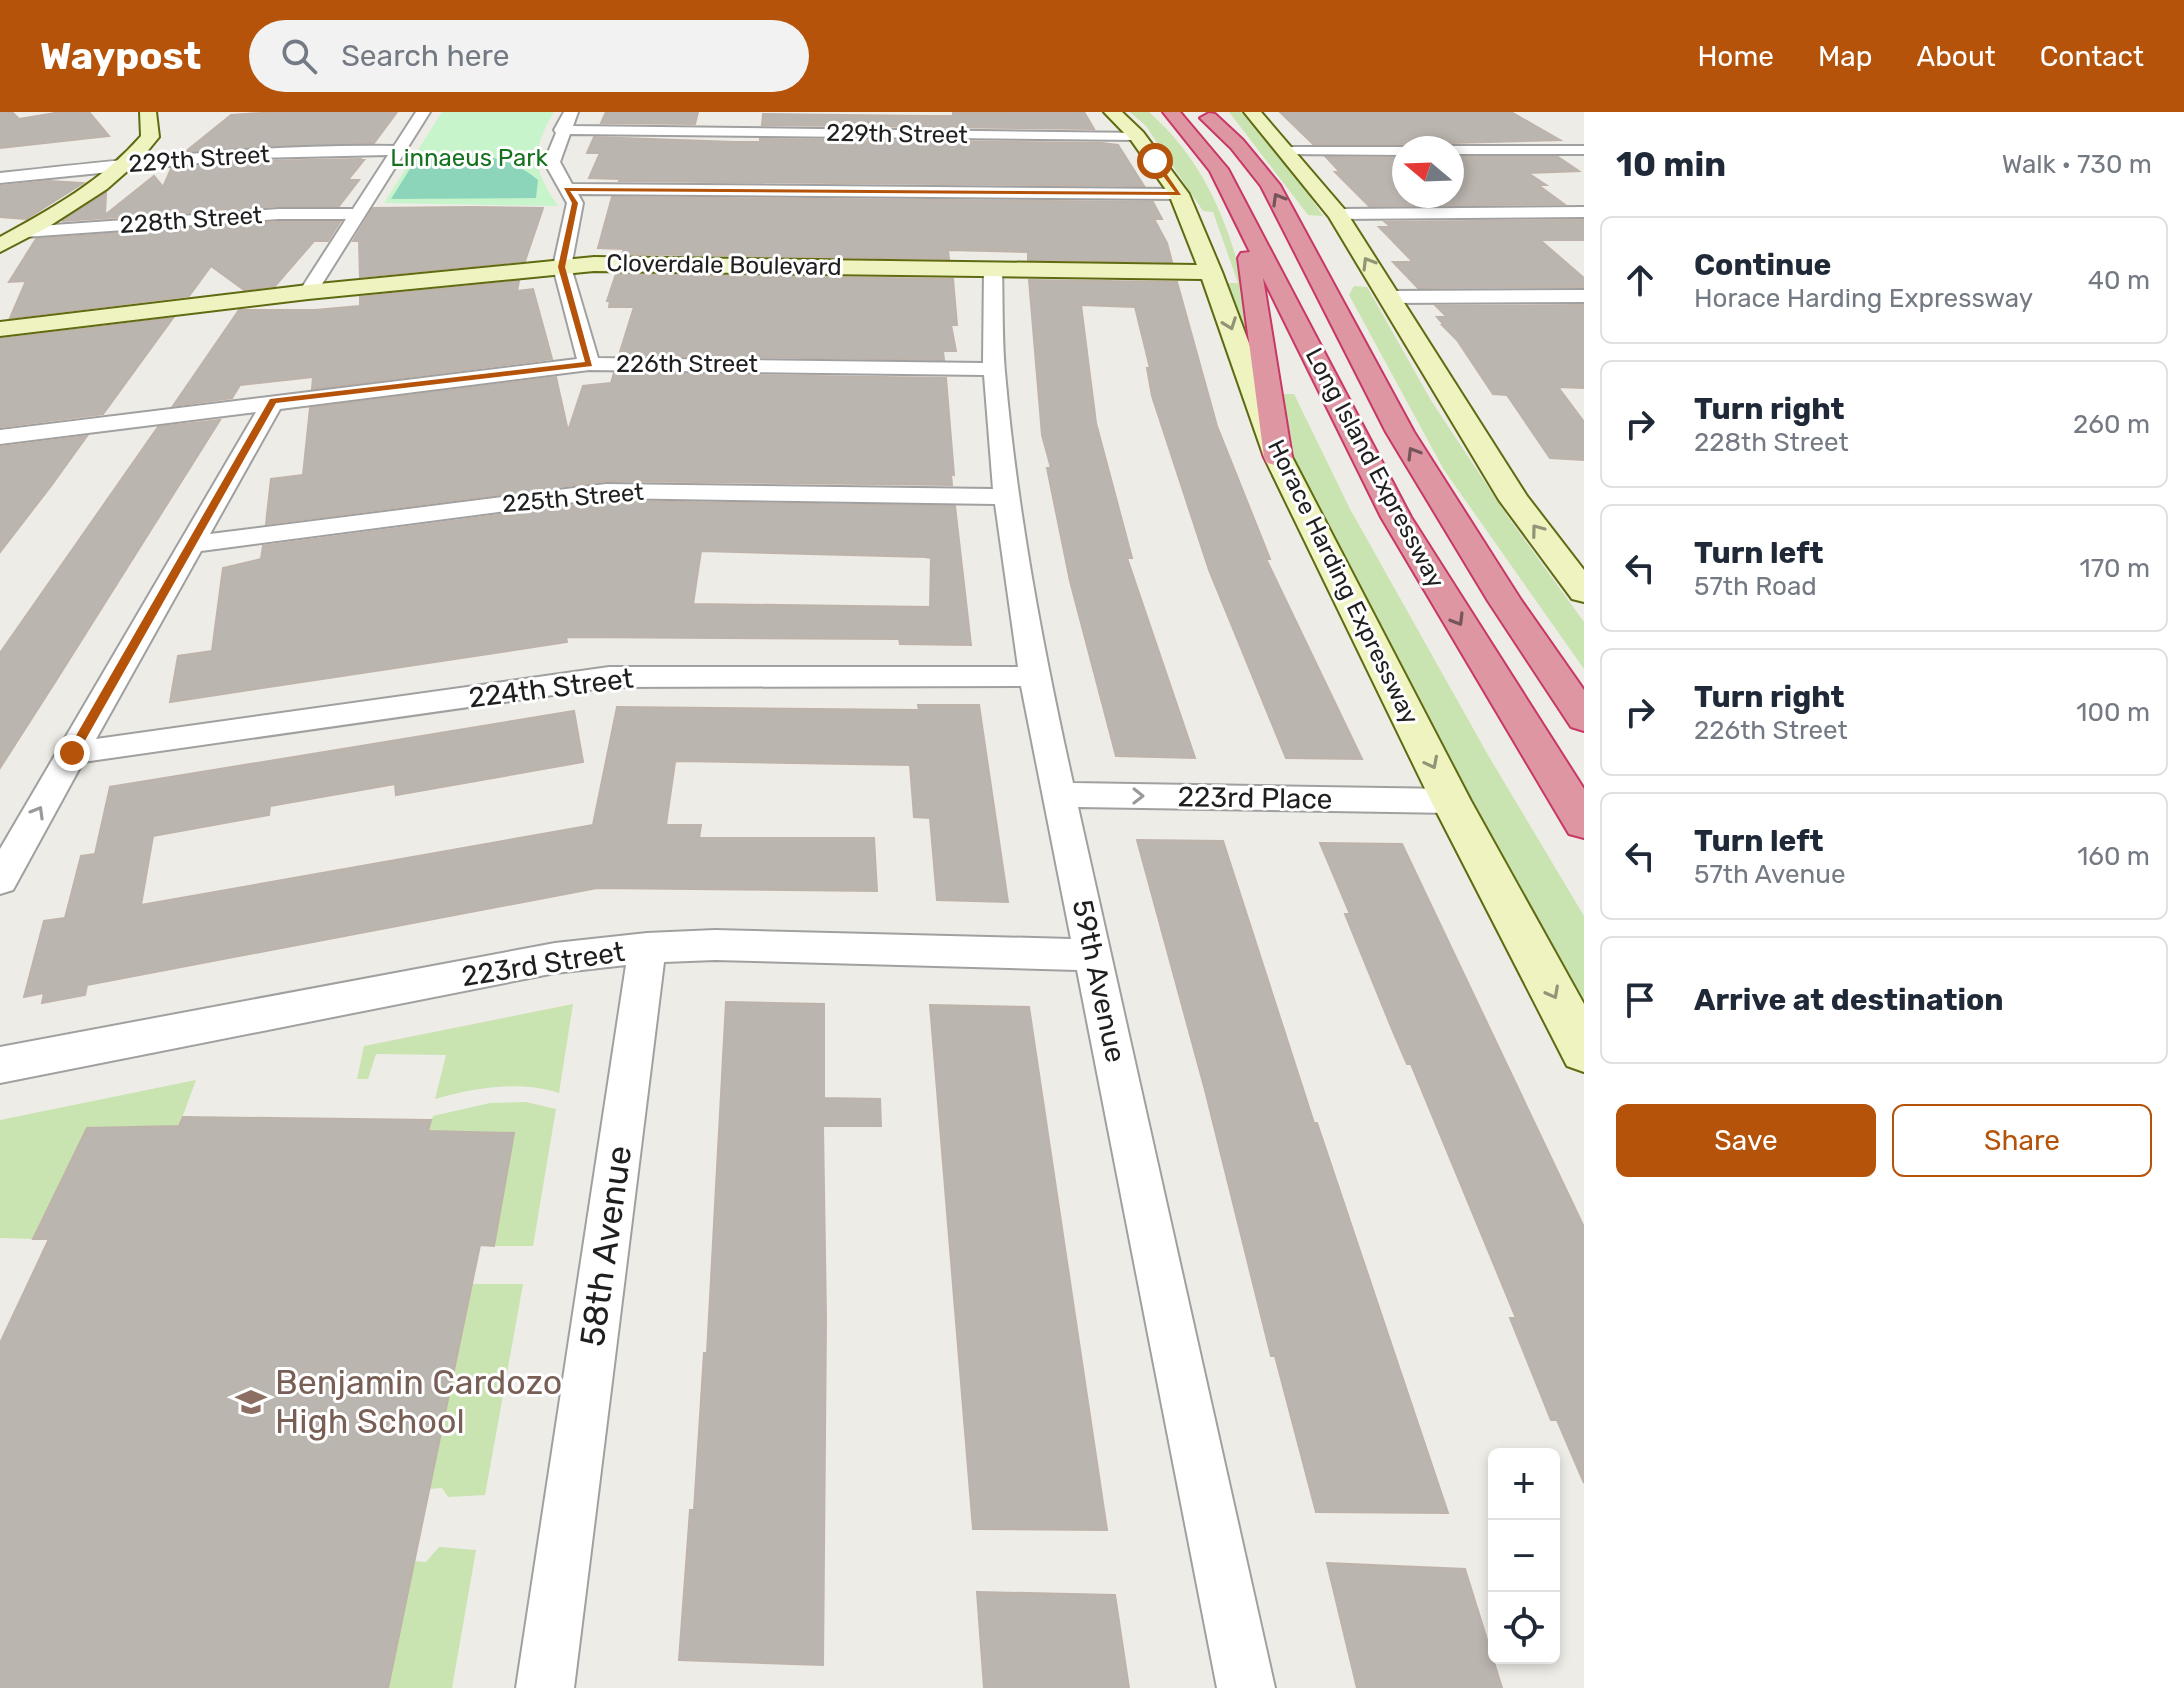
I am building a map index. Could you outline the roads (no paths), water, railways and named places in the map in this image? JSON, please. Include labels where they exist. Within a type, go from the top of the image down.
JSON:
[{"type":"highway","name":"Long Island Expressway","points":[[1171,112],[1211,157],[1239,205],[1396,517],[1584,823]]},
{"type":"highway","name":"Long Island Expressway","points":[[1203,112],[1237,144],[1270,185],[1400,432],[1453,520],[1584,718]]},
{"type":"highway","points":[[1221,112],[1237,144]]},
{"type":"highway","points":[[1239,205],[1258,300],[1278,457]]},
{"type":"highway","points":[[1453,520],[1511,587],[1584,685]]},
{"type":"main road","points":[[0,246],[97,188],[129,164],[150,137],[149,112]]},
{"type":"main road","name":"Horace Harding Expressway","points":[[1112,112],[1137,136],[1179,194],[1211,272],[1278,457],[1451,801],[1584,1051]]},
{"type":"main road","points":[[1252,112],[1338,214],[1514,500],[1584,592]]},
{"type":"main road","name":"Cloverdale Boulevard","points":[[0,329],[308,292],[594,264],[1211,272]]},
{"type":"street","points":[[308,292],[423,112]]},
{"type":"street","points":[[571,112],[561,130],[552,162],[575,203],[562,267],[589,364]]},
{"type":"street","points":[[729,132],[733,112]]},
{"type":"street","name":"229th Street","points":[[561,130],[1137,136]]},
{"type":"street","name":"229th Street","points":[[0,178],[129,164],[334,149],[399,151]]},
{"type":"street","points":[[1464,150],[1584,150]]},
{"type":"street","points":[[1287,151],[1392,151]]},
{"type":"street","points":[[566,189],[1179,194]]},
{"type":"street","points":[[1338,214],[1584,212]]},
{"type":"street","name":"228th Street","points":[[25,232],[279,214],[358,214]]},
{"type":"street","name":"59th Avenue","points":[[993,268],[994,369],[1006,497],[1034,676],[1246,1688]]},
{"type":"street","points":[[1389,297],[1584,296]]},
{"type":"street","name":"226th Street","points":[[0,437],[589,364],[994,369]]},
{"type":"street","points":[[0,880],[273,401]]},
{"type":"street","name":"225th Street","points":[[192,544],[606,491],[1006,497]]},
{"type":"street","name":"224th Street","points":[[72,753],[609,677],[1034,676]]},
{"type":"street","name":"223rd Place","points":[[1060,795],[1451,801]]},
{"type":"street","name":"223rd Street","points":[[0,1065],[555,958],[647,948],[715,945],[1094,955]]},
{"type":"street","name":"58th Avenue","points":[[545,1688],[647,948]]},
{"type":"place","name":"Benjamin Cardozo High School","points":[[251,1402]]},
{"type":"park label","name":"Linnaeus Park","points":[[469,158]]}]
